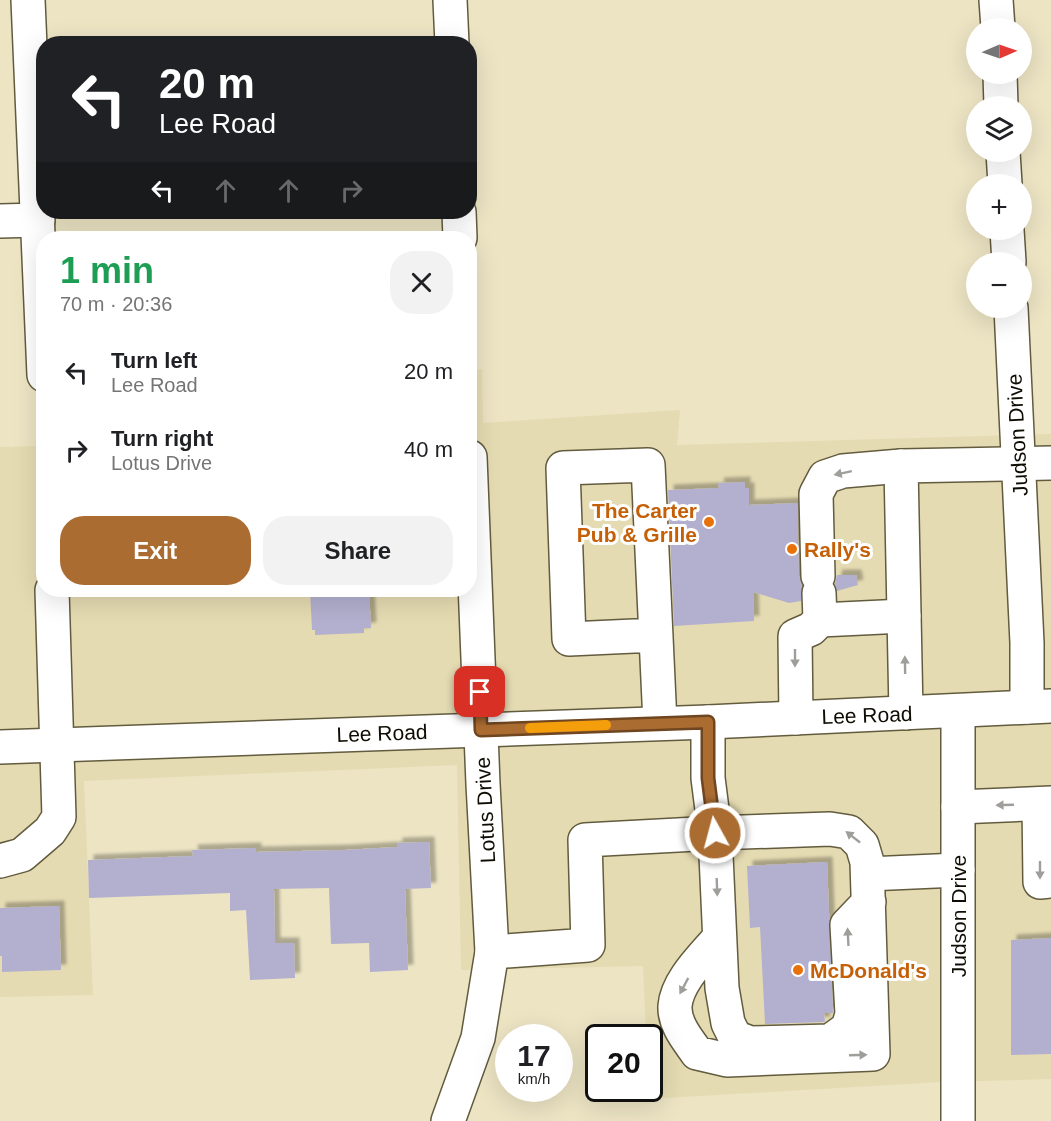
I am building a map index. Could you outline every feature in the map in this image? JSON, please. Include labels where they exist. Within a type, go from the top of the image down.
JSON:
[{"type":"street","points":[[28,0],[36,176]]},
{"type":"street","points":[[450,0],[452,36]]},
{"type":"street","points":[[996,0],[997,18]]},
{"type":"street","points":[[0,221],[38,220],[38,231]]},
{"type":"street","name":"Judson Drive","points":[[1011,318],[1027,642],[1039,707]]},
{"type":"street","points":[[796,717],[795,636],[811,629],[819,596],[816,494],[825,477],[843,471],[901,466],[1051,463]]},
{"type":"street","points":[[656,635],[569,639],[563,468],[648,465],[656,635],[660,723]]},
{"type":"street","points":[[901,466],[906,713]]},
{"type":"street","points":[[819,596],[904,616]]},
{"type":"street","points":[[0,861],[22,855],[50,831],[59,817],[52,597]]},
{"type":"street","name":"Lotus Drive","points":[[448,1121],[478,1038],[492,952],[476,597]]},
{"type":"street","name":"Lee Road","points":[[0,747],[708,722],[1039,707]]},
{"type":"street","name":"Judson Drive","points":[[958,711],[958,1121]]},
{"type":"street","points":[[708,722],[708,778],[715,833],[718,939],[724,1011],[735,1037],[750,1042],[830,1041],[848,1028],[852,1014],[847,926],[868,888],[958,870]]},
{"type":"street","points":[[958,807],[1045,804],[1040,882],[1051,881]]},
{"type":"street","points":[[492,952],[588,945],[585,840],[830,829],[849,832],[862,845],[867,862],[873,1054],[727,1060],[697,1053],[682,1031],[675,1007],[682,986],[718,939]]},
{"type":"shaded area","points":[[477,369],[482,369],[483,423],[680,410],[677,445],[1051,434],[1051,1079],[941,1082],[663,1098],[663,1024],[645,1024],[643,966],[461,970],[457,765],[84,781],[93,995],[0,997],[0,447],[36,446],[36,597],[477,597]]},
{"type":"building","name":"The Carter Pub & Grille","points":[[745,482],[745,488],[749,488],[749,505],[797,503],[801,601],[789,603],[753,592],[754,621],[674,626],[668,490],[719,488],[718,483]]},
{"type":"building","points":[[837,575],[856,575],[858,585],[837,591],[835,583]]},
{"type":"building","points":[[310,597],[369,597],[371,628],[364,628],[364,633],[315,635],[315,630],[312,630]]},
{"type":"building","points":[[429,842],[431,888],[405,889],[408,970],[370,972],[369,943],[331,944],[329,888],[274,889],[275,943],[294,943],[295,978],[250,980],[246,910],[230,911],[230,893],[89,898],[88,860],[193,856],[192,850],[256,848],[256,852],[345,850],[397,847],[397,843]]},
{"type":"building","name":"McDonald's","points":[[827,862],[833,1013],[824,1013],[825,1022],[765,1024],[760,927],[750,928],[747,866]]},
{"type":"building","points":[[59,906],[61,970],[2,972],[0,908]]},
{"type":"building","points":[[1051,938],[1051,1054],[1011,1055],[1011,940]]},
{"type":"slow traffic","points":[[530,728],[606,725]]},
{"type":"place","name":"The Carter Pub & Grille","points":[[709,522]]},
{"type":"place","name":"Rally's","points":[[792,549]]},
{"type":"place","name":"McDonald's","points":[[798,970]]},
{"type":"route","points":[[480,692],[481,730],[708,722],[708,778],[715,833]]}]
